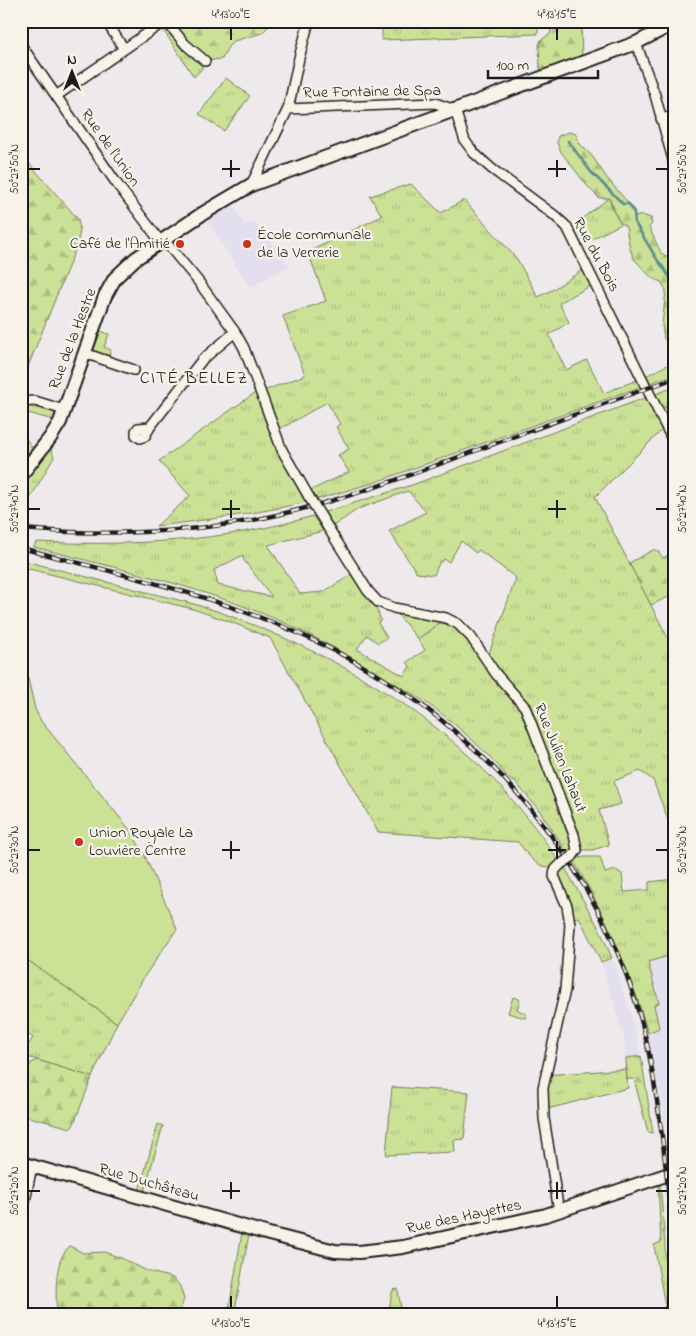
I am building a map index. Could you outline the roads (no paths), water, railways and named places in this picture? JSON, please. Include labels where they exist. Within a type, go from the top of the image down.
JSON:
[{"type":"street","points":[[106,21],[124,49]]},
{"type":"street","points":[[56,96],[165,21],[185,44],[205,61]]},
{"type":"street","points":[[251,185],[288,110],[309,21]]},
{"type":"street","name":"Rue Fontaine de Spa","points":[[251,185],[636,42],[674,24]]},
{"type":"street","points":[[636,42],[675,167]]},
{"type":"street","name":"Rue de l'Union","points":[[21,45],[117,184],[161,240],[198,281],[235,332],[244,348],[286,458],[309,497]]},
{"type":"street","name":"Rue Fontaine de Spa","points":[[288,110],[435,103],[456,110]]},
{"type":"street","name":"Rue du Bois","points":[[456,110],[465,141],[474,153],[568,228],[675,445]]},
{"type":"street","points":[[661,118],[675,116]]},
{"type":"street","name":"Rue de la Hestre","points":[[21,475],[60,422],[105,296],[115,278],[131,262],[161,240],[251,185]]},
{"type":"street","points":[[150,427],[202,360],[235,332]]},
{"type":"street","points":[[84,353],[134,370]]},
{"type":"street","points":[[21,402],[35,401],[64,410]]},
{"type":"street","name":"Rue Julien Lahaut","points":[[309,497],[368,591],[378,602],[394,608],[446,618],[458,624],[472,637],[500,679],[522,704],[574,836],[577,850],[572,857],[555,870],[554,876],[567,906],[570,924],[565,990],[544,1079],[543,1098],[544,1118],[559,1212]]},
{"type":"street","points":[[21,1221],[27,1164]]},
{"type":"street","name":"Rue Duchâteau","points":[[27,1164],[268,1234]]},
{"type":"street","name":"Rue des Hayettes","points":[[268,1234],[334,1250],[371,1252],[403,1247],[559,1212],[675,1172]]},
{"type":"waterway","points":[[568,141],[591,172],[623,204],[629,204],[634,212],[635,223],[658,261],[675,283]]},
{"type":"railway","points":[[21,529],[118,533],[150,532],[214,526],[277,515],[376,487],[675,378]]},
{"type":"railway","points":[[21,548],[182,591],[222,604],[261,618],[337,652],[392,684],[443,721],[490,764],[532,811],[569,861],[601,916],[626,974],[645,1035],[656,1093],[669,1192],[674,1254],[674,1315]]},
{"type":"place","name":"Café de l'Amitié","points":[[180,244]]},
{"type":"place","name":"École communale de la Verrerie","points":[[247,244]]},
{"type":"place","name":"Union Royale La Louvière Centre","points":[[79,842]]},
{"type":"district","name":"CITÉ BELLEZ","points":[[194,379]]}]
